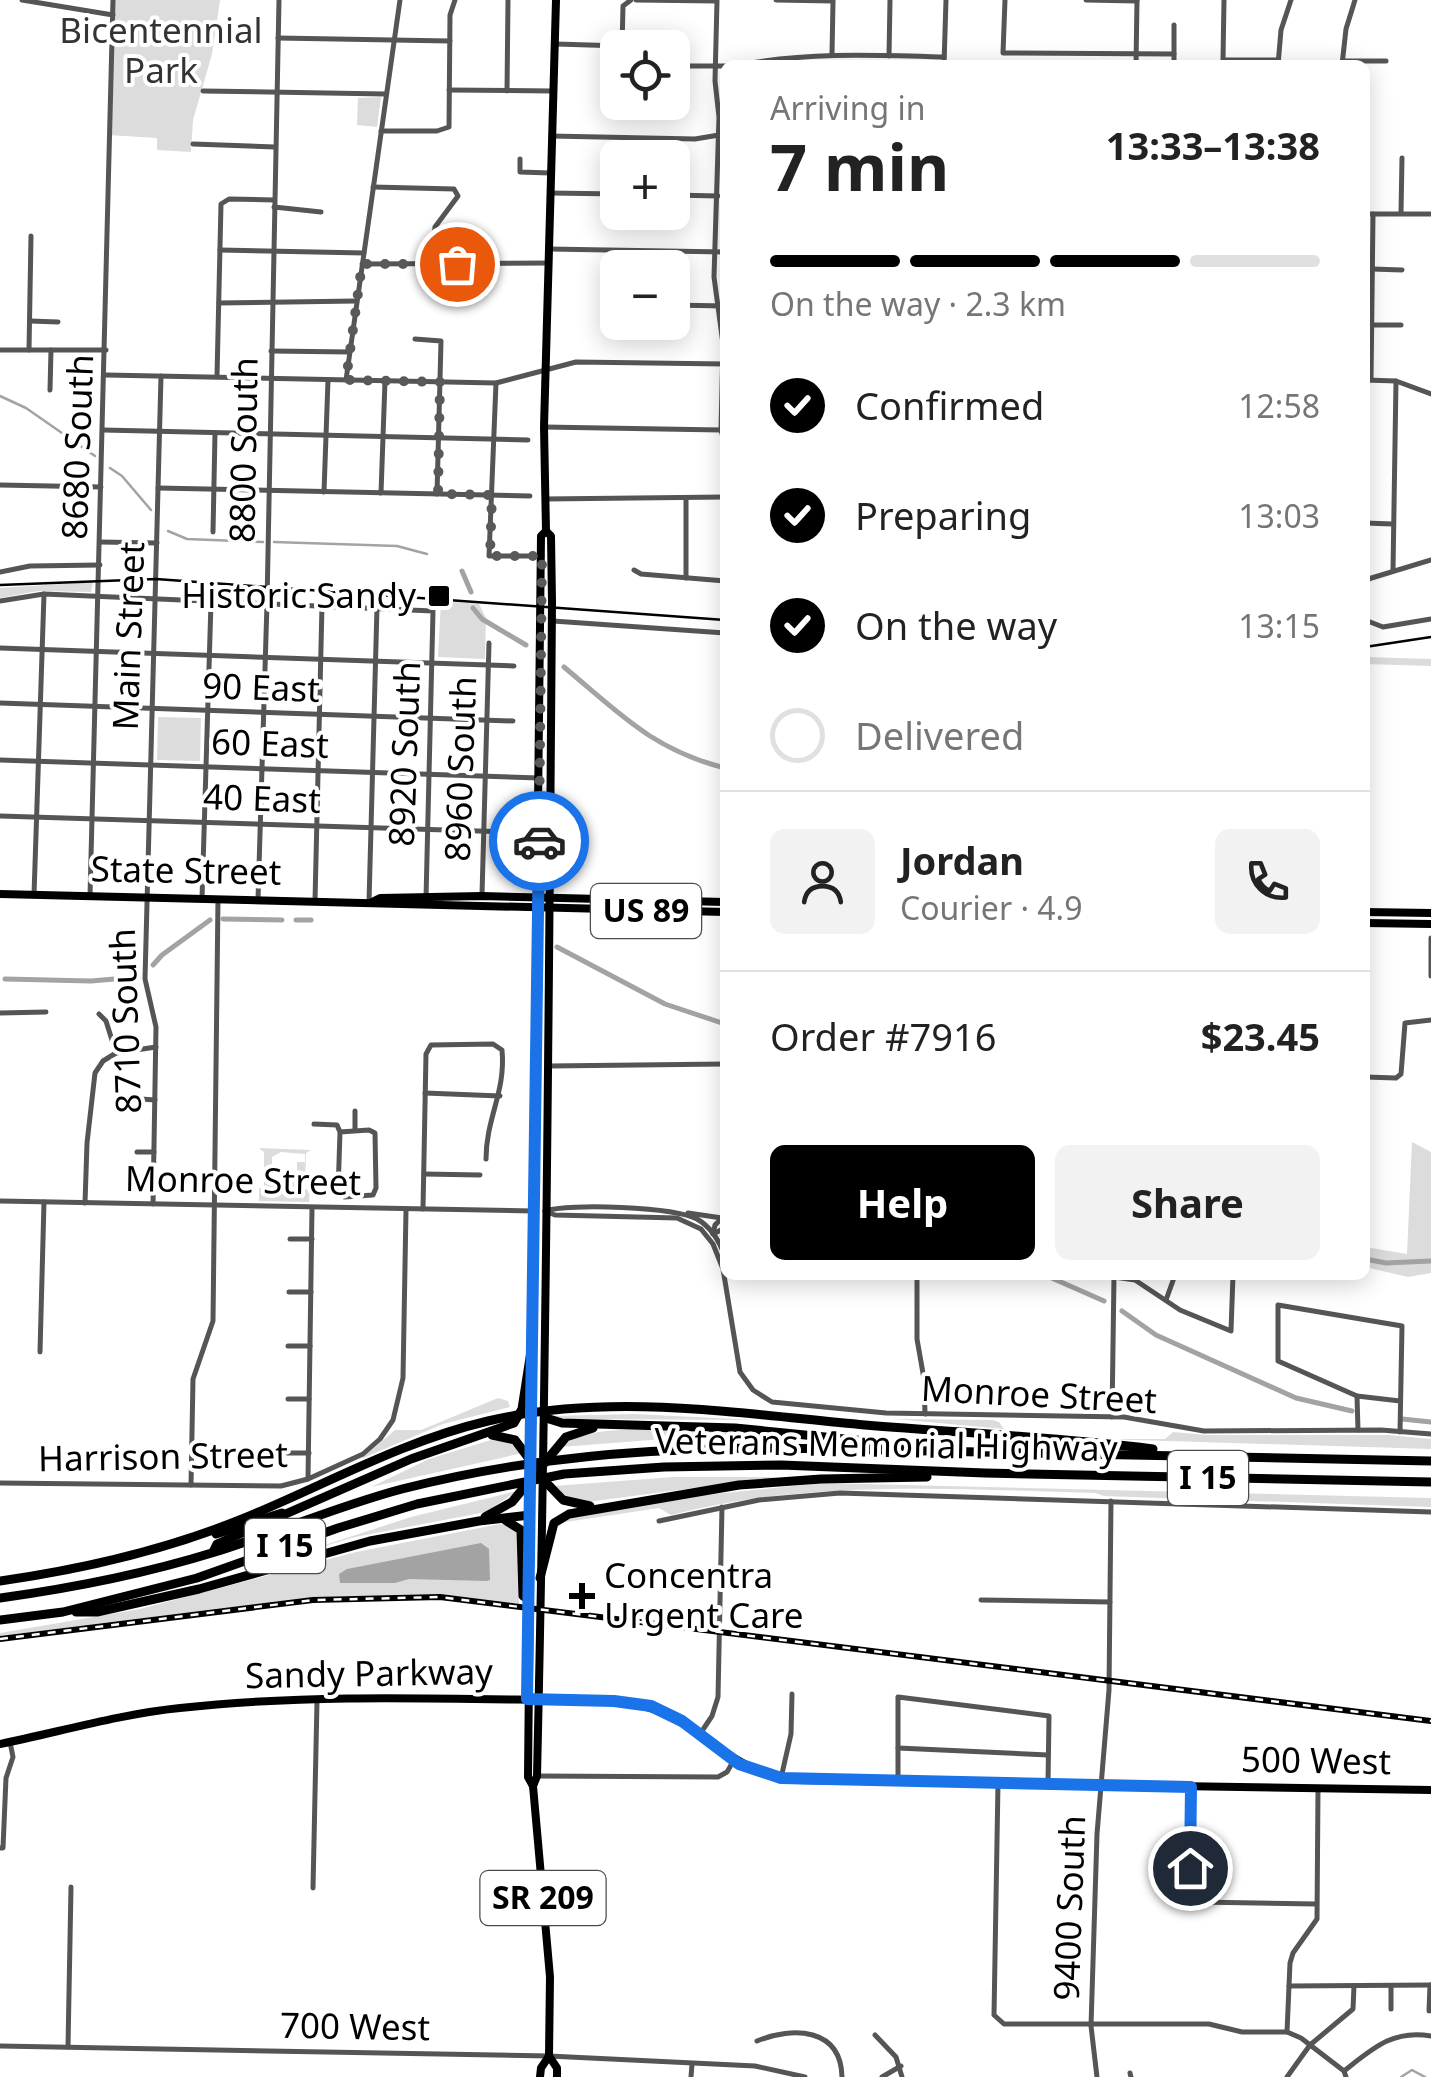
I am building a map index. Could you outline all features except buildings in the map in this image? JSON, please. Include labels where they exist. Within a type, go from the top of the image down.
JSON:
[{"type":"highway","points":[[213,1552],[217,1544],[412,1460],[511,1425],[519,1418],[532,1345]]},
{"type":"highway","points":[[0,1581],[129,1558],[240,1520],[421,1441],[504,1417],[558,1409],[696,1410],[1067,1438],[1220,1455]]},
{"type":"highway","points":[[546,1418],[562,1423],[735,1428],[966,1452]]},
{"type":"highway","points":[[479,1520],[506,1507],[542,1471],[554,1449],[574,1433],[616,1425]]},
{"type":"highway","points":[[486,1434],[511,1438],[523,1446],[563,1500],[588,1506],[627,1502]]},
{"type":"highway","name":"Veterans Memorial Highway","points":[[0,1598],[98,1583],[213,1552],[397,1491],[568,1457],[692,1448],[1431,1461]]},
{"type":"highway","name":"Veterans Memorial Highway","points":[[0,1620],[63,1612],[197,1578],[417,1504],[564,1474],[782,1465],[985,1474],[1431,1482]]},
{"type":"highway","points":[[540,1578],[552,1528],[557,1519],[568,1514],[724,1487],[794,1480],[985,1474]]},
{"type":"highway","points":[[129,1558],[304,1508]]},
{"type":"highway","points":[[63,1612],[96,1612],[131,1605],[339,1548],[479,1520],[530,1516]]},
{"type":"highway","points":[[502,1519],[521,1530],[523,1596],[528,1599]]},
{"type":"main road","name":"SR 209","points":[[540,2077],[549,2056],[550,1977],[533,1786],[528,1776],[527,1699],[538,908],[544,897],[550,755],[551,536],[546,531],[544,427],[556,0]]},
{"type":"main road","name":"SR 209","points":[[533,1786],[538,1776],[546,1418],[549,909],[544,897],[539,778],[541,536],[546,531]]},
{"type":"main road","points":[[541,646],[552,621]]},
{"type":"main road","points":[[540,708],[545,752],[550,755]]},
{"type":"main road","name":"State Street","points":[[0,894],[720,912]]},
{"type":"main road","name":"State Street","points":[[370,902],[380,898],[482,896],[720,902]]},
{"type":"main road","points":[[1370,912],[1431,913]]},
{"type":"main road","points":[[1370,923],[1431,924]]},
{"type":"main road","name":"Sandy Parkway","points":[[5,1743],[176,1708],[317,1700],[639,1703],[672,1715],[734,1760],[781,1778]]},
{"type":"main road","name":"500 West","points":[[781,1778],[1431,1790]]},
{"type":"main road","name":"SR 209","points":[[549,2056],[557,2068],[557,2077]]},
{"type":"street","points":[[22,0],[113,15]]},
{"type":"street","name":"8680 South","points":[[90,896],[114,0]]},
{"type":"street","name":"8800 South","points":[[258,900],[279,0]]},
{"type":"street","points":[[346,380],[400,0]]},
{"type":"street","points":[[381,130],[449,127],[450,10],[455,0]]},
{"type":"street","points":[[507,90],[508,0]]},
{"type":"street","points":[[776,0],[833,0],[832,54]]},
{"type":"street","points":[[889,56],[890,0]]},
{"type":"street","points":[[944,60],[946,0]]},
{"type":"street","points":[[1005,0],[1003,54],[1174,54]]},
{"type":"street","points":[[1086,0],[1137,1],[1136,60]]},
{"type":"street","points":[[1223,60],[1224,0]]},
{"type":"street","points":[[1278,60],[1281,30],[1291,0]]},
{"type":"street","points":[[1342,60],[1355,0]]},
{"type":"street","points":[[625,30],[631,1],[716,2],[715,66],[720,115]]},
{"type":"street","points":[[1174,24],[1174,60]]},
{"type":"street","points":[[278,38],[450,42]]},
{"type":"street","points":[[553,44],[600,46]]},
{"type":"street","points":[[764,60],[832,54],[933,60]]},
{"type":"street","points":[[1370,62],[1386,61]]},
{"type":"street","points":[[690,66],[720,66]]},
{"type":"street","points":[[449,90],[552,91]]},
{"type":"street","points":[[203,91],[386,94]]},
{"type":"street","points":[[551,136],[695,139],[720,135]]},
{"type":"street","points":[[193,144],[276,148]]},
{"type":"street","points":[[1401,214],[1402,158]]},
{"type":"street","points":[[520,160],[520,172],[550,173]]},
{"type":"street","points":[[720,166],[714,276],[720,302]]},
{"type":"street","points":[[372,187],[454,189],[458,196],[434,227],[432,264]]},
{"type":"street","points":[[550,193],[600,194]]},
{"type":"street","points":[[690,195],[718,196]]},
{"type":"street","points":[[217,378],[223,202],[274,204],[322,212]]},
{"type":"street","points":[[1370,214],[1431,214]]},
{"type":"street","points":[[1370,232],[1370,352]]},
{"type":"street","points":[[30,350],[31,236]]},
{"type":"street","points":[[549,249],[720,252]]},
{"type":"street","points":[[220,250],[364,253]]},
{"type":"street","points":[[362,264],[548,263]]},
{"type":"street","points":[[1372,269],[1402,270]]},
{"type":"street","points":[[219,302],[357,301]]},
{"type":"street","points":[[690,305],[720,306]]},
{"type":"street","points":[[30,321],[58,322]]},
{"type":"street","points":[[1372,325],[1401,325]]},
{"type":"street","points":[[415,340],[441,341],[438,494]]},
{"type":"street","points":[[0,350],[106,350]]},
{"type":"street","points":[[50,390],[51,350]]},
{"type":"street","points":[[270,351],[350,352]]},
{"type":"street","points":[[105,375],[496,384],[568,363],[720,364]]},
{"type":"street","name":"Main Street","points":[[148,897],[161,376]]},
{"type":"street","points":[[324,492],[328,380]]},
{"type":"street","points":[[1370,380],[1396,381],[1431,394]]},
{"type":"street","points":[[381,493],[385,381]]},
{"type":"street","points":[[1394,570],[1396,381]]},
{"type":"street","points":[[496,384],[490,556],[542,556]]},
{"type":"street","points":[[544,427],[720,430]]},
{"type":"street","points":[[103,430],[528,440]]},
{"type":"street","points":[[212,532],[215,433]]},
{"type":"street","points":[[0,485],[102,487]]},
{"type":"street","points":[[158,488],[530,496]]},
{"type":"street","points":[[545,500],[720,497]]},
{"type":"street","points":[[686,498],[686,578]]},
{"type":"street","points":[[1370,523],[1393,524]]},
{"type":"street","points":[[100,542],[157,544]]},
{"type":"street","points":[[1370,578],[1431,560]]},
{"type":"street","points":[[0,572],[30,566],[100,565]]},
{"type":"street","points":[[634,570],[641,574],[720,581]]},
{"type":"street","points":[[34,895],[44,594]]},
{"type":"street","points":[[0,601],[44,594],[378,608],[370,902]]},
{"type":"street","points":[[202,898],[211,600]]},
{"type":"street","points":[[314,901],[322,605]]},
{"type":"street","name":"8920 South","points":[[378,608],[434,611],[426,898]]},
{"type":"street","points":[[1370,622],[1382,627],[1431,619]]},
{"type":"street","points":[[552,621],[720,633]]},
{"type":"street","name":"8960 South","points":[[482,896],[489,644]]},
{"type":"street","points":[[0,648],[514,666]]},
{"type":"street","name":"90 East","points":[[3,704],[513,721]]},
{"type":"street","name":"60 East","points":[[0,760],[539,778]]},
{"type":"street","name":"40 East","points":[[0,816],[522,836]]},
{"type":"street","points":[[0,894],[0,904]]},
{"type":"street","name":"8710 South","points":[[148,897],[146,978],[156,1027],[153,1204]]},
{"type":"street","points":[[191,1486],[193,1379],[213,1321],[218,899]]},
{"type":"street","points":[[1431,938],[1431,976]]},
{"type":"street","points":[[0,1013],[46,1012]]},
{"type":"street","points":[[99,1014],[106,1021],[116,1052]]},
{"type":"street","points":[[1370,1077],[1396,1078],[1401,1074],[1405,1023],[1431,1020]]},
{"type":"street","points":[[423,1209],[428,1046],[499,1046],[503,1054],[500,1096],[488,1126],[486,1159]]},
{"type":"street","points":[[85,1203],[93,1081],[98,1066],[116,1052],[156,1047]]},
{"type":"street","points":[[546,1066],[720,1064]]},
{"type":"street","points":[[425,1093],[500,1096]]},
{"type":"street","points":[[141,1099],[155,1100]]},
{"type":"street","points":[[355,1111],[355,1130]]},
{"type":"street","points":[[314,1124],[338,1125],[338,1193],[357,1197],[376,1192],[375,1133],[340,1132]]},
{"type":"street","points":[[137,1152],[154,1152]]},
{"type":"street","points":[[424,1174],[480,1175]]},
{"type":"street","points":[[357,1197],[358,1208]]},
{"type":"street","name":"Monroe Street","points":[[0,1201],[665,1210],[696,1219],[713,1234],[720,1255]]},
{"type":"street","points":[[40,1352],[44,1202]]},
{"type":"street","points":[[308,1479],[312,1208]]},
{"type":"street","name":"Harrison Street","points":[[0,1483],[281,1486],[308,1479],[372,1448],[388,1430],[398,1407],[403,1378],[406,1209]]},
{"type":"street","points":[[665,1210],[720,1217]]},
{"type":"street","name":"Monroe Street","points":[[546,1211],[555,1216],[685,1220],[701,1229],[713,1244],[720,1266]]},
{"type":"street","points":[[685,1220],[713,1234],[720,1247]]},
{"type":"street","points":[[713,1234],[720,1221]]},
{"type":"street","points":[[290,1239],[312,1239]]},
{"type":"street","name":"Monroe Street","points":[[724,1280],[728,1292]]},
{"type":"street","name":"Monroe Street","points":[[727,1280],[738,1367],[745,1382],[761,1397],[785,1404],[924,1414],[1112,1417],[1194,1430],[1431,1434]]},
{"type":"street","points":[[917,1280],[917,1339],[924,1379],[924,1414]]},
{"type":"street","points":[[1112,1417],[1114,1280]]},
{"type":"street","points":[[1135,1280],[1180,1310],[1232,1331],[1233,1280]]},
{"type":"street","points":[[1166,1300],[1173,1280]]},
{"type":"street","points":[[289,1292],[311,1292]]},
{"type":"street","points":[[1400,1401],[1357,1396],[1278,1362],[1278,1305],[1402,1326],[1400,1432]]},
{"type":"street","points":[[288,1346],[310,1346]]},
{"type":"street","points":[[1357,1396],[1358,1430]]},
{"type":"street","points":[[288,1399],[309,1399]]},
{"type":"street","points":[[287,1453],[308,1453]]},
{"type":"street","points":[[659,1520],[777,1497],[840,1493],[1431,1512]]},
{"type":"street","name":"9400 South","points":[[1097,2077],[1091,2026],[1109,1690],[1111,1501]]},
{"type":"street","points":[[700,1734],[718,1697],[722,1507]]},
{"type":"street","points":[[981,1600],[1110,1602]]},
{"type":"street","points":[[781,1778],[791,1734],[792,1694]]},
{"type":"street","points":[[898,1782],[898,1697],[1050,1716],[1048,1784]]},
{"type":"street","points":[[312,1888],[317,1700]]},
{"type":"street","points":[[0,1848],[4,1848],[6,1778],[13,1756],[5,1743]]},
{"type":"street","points":[[898,1748],[1048,1755]]},
{"type":"street","points":[[538,1776],[718,1777],[727,1772],[734,1760]]},
{"type":"street","points":[[998,1783],[994,2015],[1004,2024],[1210,2024],[1242,2032],[1287,2032],[1345,2074],[1381,2041],[1412,2033],[1431,2036]]},
{"type":"street","points":[[1191,1787],[1189,1892],[1197,1902],[1317,1904]]},
{"type":"street","points":[[1287,2032],[1293,1952],[1317,1919],[1318,1788]]},
{"type":"street","points":[[68,2047],[72,1888]]},
{"type":"street","points":[[1289,1986],[1430,1986],[1428,2010]]},
{"type":"street","points":[[1286,2077],[1310,2045],[1353,2009],[1354,1986]]},
{"type":"street","points":[[1391,1986],[1391,2009]]},
{"type":"street","points":[[756,2041],[778,2032],[812,2035],[836,2048],[842,2060],[842,2077]]},
{"type":"street","points":[[875,2035],[892,2051],[901,2066],[902,2077]]},
{"type":"street","name":"700 West","points":[[0,2046],[549,2056],[774,2068],[806,2077]]},
{"type":"street","points":[[692,2064],[692,2077]]},
{"type":"street","points":[[882,2077],[901,2066]]},
{"type":"green space","name":"Bicentennial Park","points":[[111,0],[220,0],[212,54],[193,120],[191,152],[157,150],[157,138],[108,135]]},
{"type":"green space","points":[[381,97],[377,127],[357,125],[358,98]]},
{"type":"green space","points":[[93,582],[91,592],[38,591],[0,598],[0,588]]},
{"type":"green space","points":[[441,601],[479,604],[486,618],[485,659],[438,657]]},
{"type":"green space","points":[[1370,657],[1431,659],[1431,666],[1370,664]]},
{"type":"green space","points":[[158,717],[201,718],[200,761],[157,760]]},
{"type":"green space","points":[[1412,1142],[1431,1152],[1431,1273],[1408,1277],[1370,1268],[1370,1248],[1407,1254]]},
{"type":"green space","points":[[259,1148],[311,1150],[306,1153],[305,1189],[310,1190],[309,1202],[259,1201],[259,1188],[264,1188],[264,1152]],"holes":[[[281,1152],[305,1154],[305,1162],[297,1162],[303,1179],[289,1179],[289,1187],[279,1186],[279,1179],[266,1178],[266,1170],[272,1170],[272,1157]]]},
{"type":"green space","points":[[498,1398],[508,1401],[510,1407],[443,1424],[361,1459],[395,1430],[421,1430]]},
{"type":"green space","points":[[634,1414],[757,1420],[553,1416]]},
{"type":"green space","points":[[895,1419],[993,1420],[1004,1429]]},
{"type":"green space","points":[[606,1431],[698,1431],[796,1438],[677,1438],[561,1447],[573,1439]]},
{"type":"green space","points":[[1173,1432],[1388,1435],[1431,1439],[1431,1449],[1102,1439],[1165,1439]]},
{"type":"green space","points":[[491,1440],[509,1442],[523,1453],[371,1487],[429,1459]]},
{"type":"green space","points":[[673,1477],[777,1477],[587,1502],[565,1497],[554,1486]]},
{"type":"green space","points":[[822,1483],[1431,1498],[1431,1507],[882,1489],[776,1496],[671,1515],[659,1508],[559,1523],[561,1519],[695,1496]]},
{"type":"green space","points":[[517,1491],[486,1512],[355,1537],[291,1556],[411,1517]]},
{"type":"green space","points":[[500,1524],[512,1526],[518,1534],[519,1604],[453,1597],[344,1596],[0,1636],[140,1609],[356,1552]]},
{"type":"shaded area","points":[[481,1543],[489,1549],[487,1581],[409,1579],[395,1583],[340,1583],[339,1574],[347,1569]]},
{"type":"waterway","points":[[0,396],[26,408],[95,456]]},
{"type":"waterway","points":[[110,468],[151,510]]},
{"type":"waterway","points":[[168,531],[187,539],[263,542]]},
{"type":"waterway","points":[[274,542],[397,546],[427,554]]},
{"type":"waterway","points":[[462,571],[471,592]]},
{"type":"waterway","points":[[473,608],[482,619],[526,645]]},
{"type":"waterway","points":[[564,667],[638,728],[677,751],[720,766]]},
{"type":"waterway","points":[[223,919],[282,920]]},
{"type":"waterway","points":[[153,965],[210,920]]},
{"type":"waterway","points":[[296,920],[311,920]]},
{"type":"waterway","points":[[557,947],[665,1004],[720,1022]]},
{"type":"waterway","points":[[5,979],[91,981],[138,977]]},
{"type":"waterway","points":[[1370,1260],[1431,1261]]},
{"type":"waterway","points":[[1056,1280],[1104,1301]]},
{"type":"waterway","points":[[1122,1311],[1156,1335],[1296,1398],[1352,1411]]},
{"type":"waterway","points":[[1402,1419],[1431,1422]]},
{"type":"waterway","points":[[1401,2077],[1412,2070],[1425,2077]]},
{"type":"tram line","points":[[0,585],[156,579],[720,620]]},
{"type":"tram line","points":[[1370,646],[1431,637]]},
{"type":"railway","points":[[0,1639],[313,1600],[440,1597],[1431,1721]]},
{"type":"way so far","points":[[457,264],[362,264],[346,380],[440,382],[438,494],[492,495],[490,556],[542,556],[539,841]]},
{"type":"place","name":"Historic Sandy","points":[[439,596]]},
{"type":"place","name":"Concentra Urgent Care","points":[[582,1596]]},
{"type":"route","points":[[539,841],[527,1699],[651,1706],[682,1721],[739,1764],[795,1780],[1191,1787],[1190,1868]]}]
